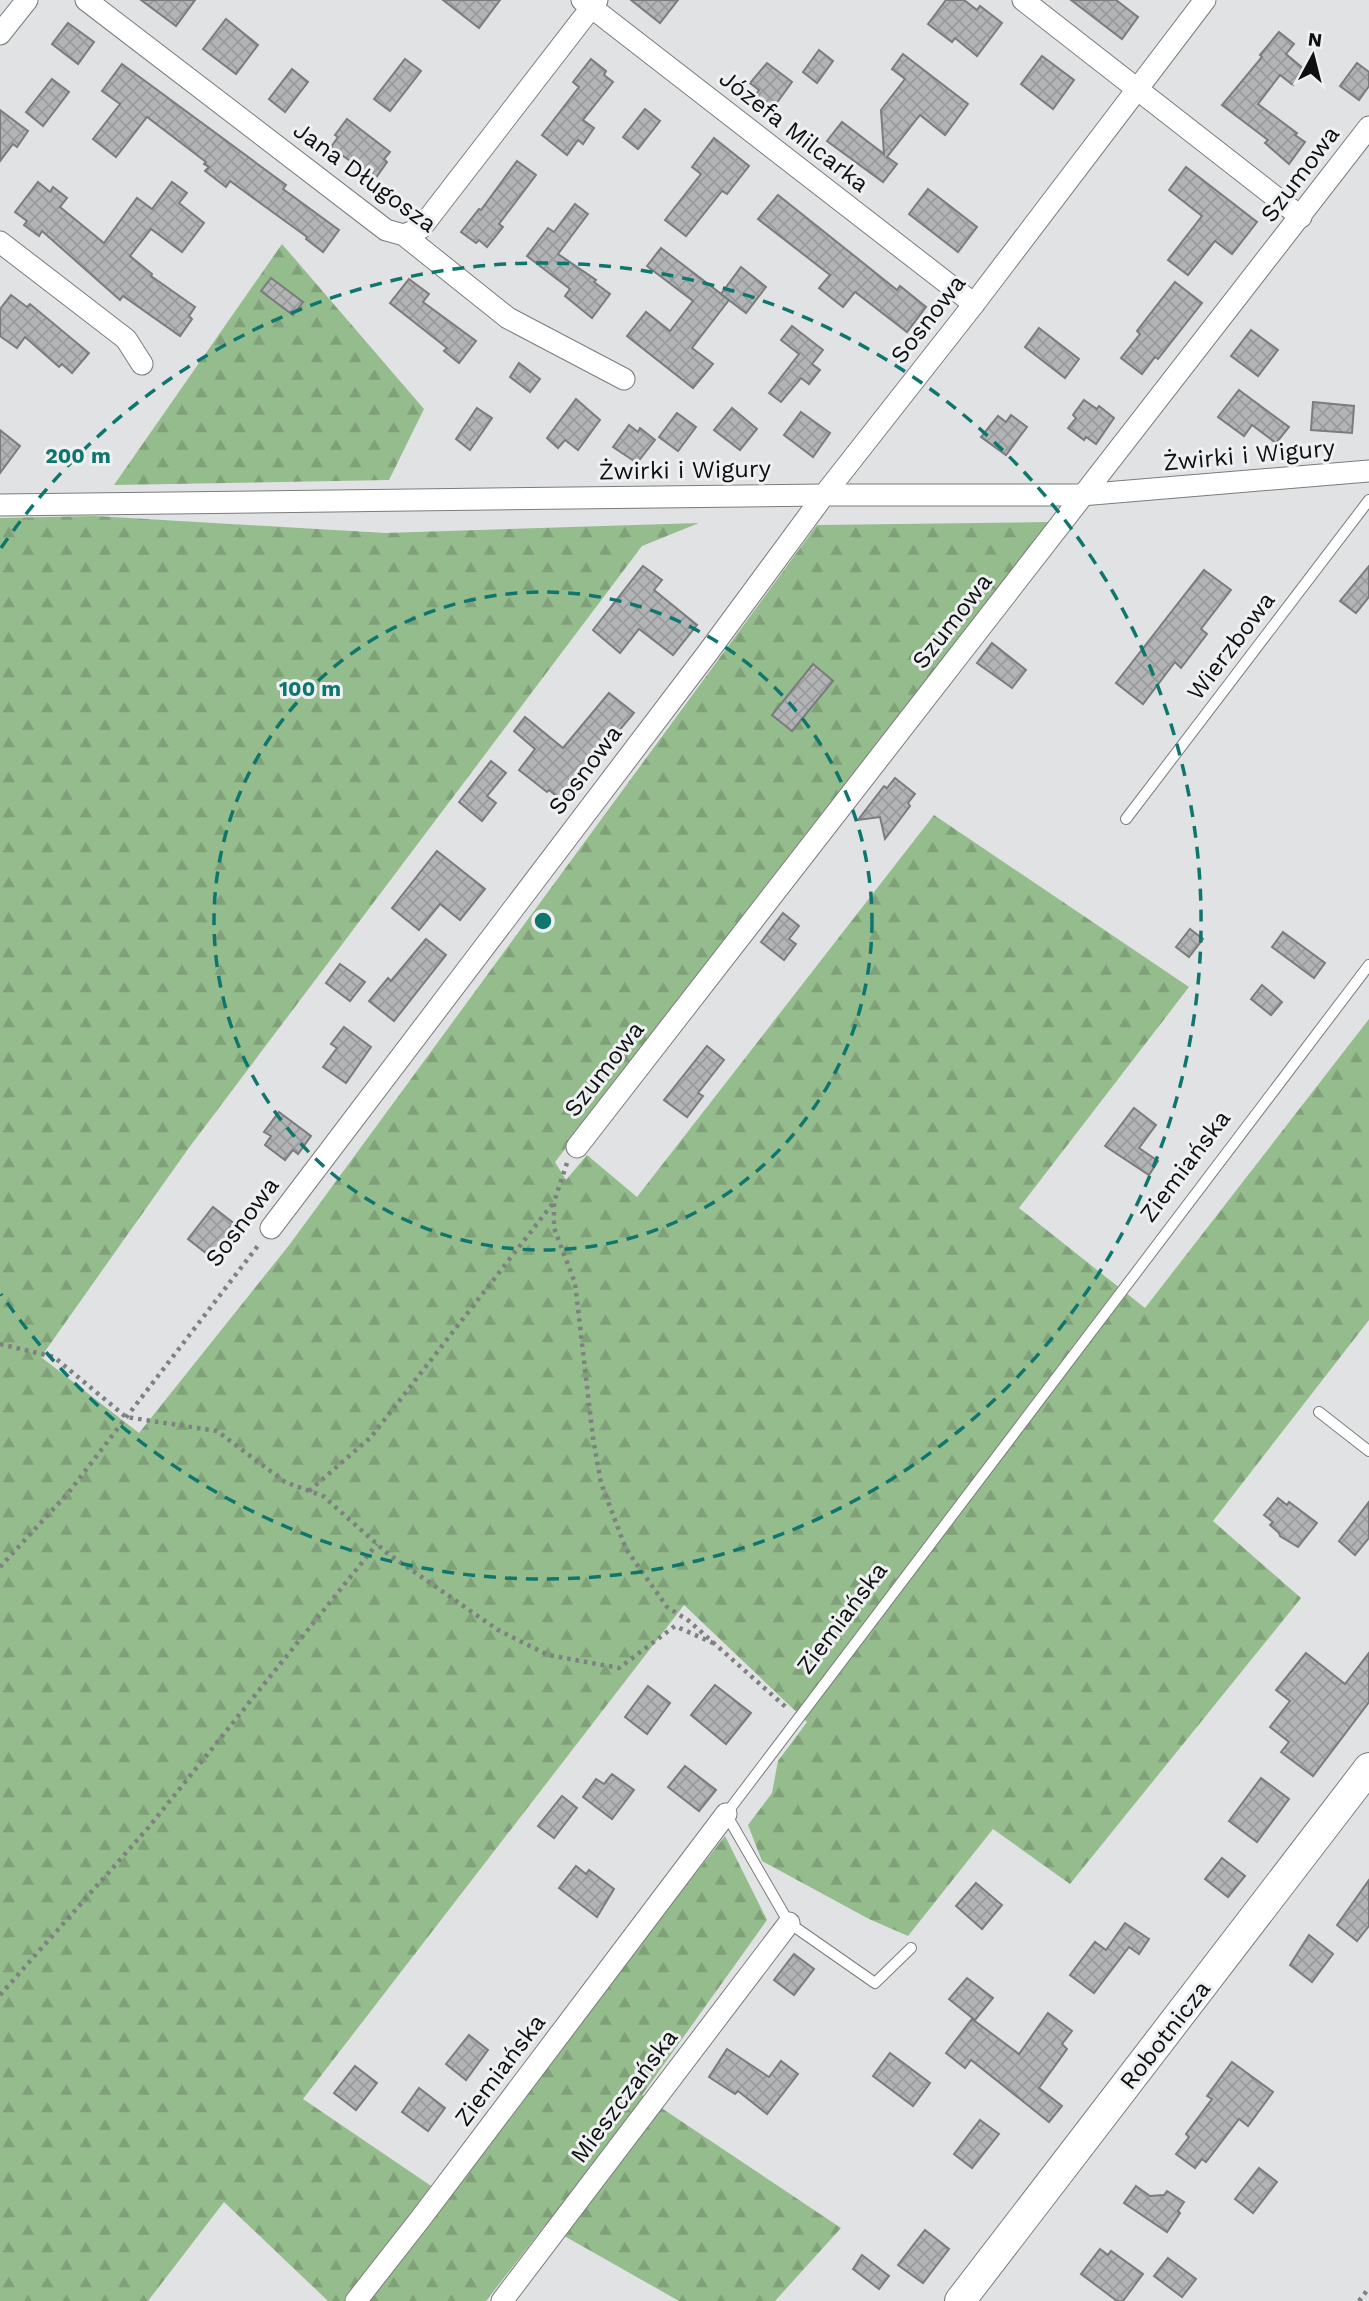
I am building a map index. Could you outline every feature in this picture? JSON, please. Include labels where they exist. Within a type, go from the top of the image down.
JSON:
[{"type":"street","points":[[0,34],[27,0]]},
{"type":"street","name":"Jana Długosza","points":[[86,0],[386,230],[404,235],[508,318],[624,379]]},
{"type":"street","points":[[1023,0],[1301,217]]},
{"type":"street","name":"Sosnowa","points":[[271,1228],[709,651],[824,495],[974,304],[1205,0]]},
{"type":"street","points":[[404,235],[421,228],[590,2]]},
{"type":"street","name":"Józefa Milcarka","points":[[590,2],[974,304]]},
{"type":"street","name":"Szumowa","points":[[577,1147],[1369,127]]},
{"type":"street","points":[[0,242],[126,339],[142,364]]},
{"type":"street","name":"Żwirki i Wigury","points":[[0,505],[824,495],[1081,495],[1369,471]]},
{"type":"street","name":"Robotnicza","points":[[960,2301],[1369,1768]]},
{"type":"street","name":"Ziemiańska","points":[[356,2301],[726,1814]]},
{"type":"street","name":"Mieszczańska","points":[[502,2301],[789,1923]]},
{"type":"lane","name":"Wierzbowa","points":[[1126,819],[1369,500]]},
{"type":"lane","name":"Ziemiańska","points":[[726,1814],[1369,965]]},
{"type":"lane","points":[[1319,1412],[1369,1451]]},
{"type":"lane","points":[[726,1814],[789,1923],[875,1983],[911,1948]]},
{"type":"path","points":[[577,1147],[565,1167],[554,1202],[554,1228],[575,1283],[593,1438],[601,1483],[625,1549],[667,1607],[689,1621],[799,1718]]},
{"type":"path","points":[[309,1491],[371,1437],[554,1202]]},
{"type":"path","name":"Sosnowa","points":[[0,1567],[69,1492],[271,1228]]},
{"type":"path","points":[[0,1344],[54,1357],[126,1417],[216,1431],[285,1482],[323,1496],[377,1544],[498,1630],[548,1655],[619,1668],[675,1626],[713,1643]]},
{"type":"path","points":[[0,1994],[148,1828],[377,1544]]},
{"type":"path","points":[[1359,2301],[1369,2288]]},
{"type":"green space","points":[[282,244],[424,409],[389,480],[114,485]]},
{"type":"green space","points":[[95,516],[385,533],[699,523],[642,546],[188,1149],[41,1357],[139,1433],[290,1244],[817,525],[1048,522],[555,1162],[566,1180],[587,1155],[637,1197],[934,815],[1189,987],[1019,1208],[1145,1308],[1369,1019],[1369,1320],[1213,1521],[1301,1598],[1070,1884],[993,1829],[908,1936],[869,1919],[762,1861],[748,1825],[772,1793],[778,1761],[807,1722],[684,1605],[303,2099],[443,2194],[725,1836],[767,1920],[642,2095],[841,2228],[775,2301],[679,2301],[545,2225],[486,2301],[328,2301],[224,2202],[148,2301],[0,2301],[0,518]]},
{"type":"building","points":[[141,0],[195,0],[176,26]]},
{"type":"building","points":[[443,0],[500,0],[479,28]]},
{"type":"building","points":[[631,0],[678,0],[660,23]]},
{"type":"building","points":[[946,0],[964,0],[977,10],[980,6],[1002,23],[977,56],[955,38],[952,42],[928,24]]},
{"type":"building","points":[[1071,0],[1116,0],[1138,17],[1122,39]]},
{"type":"building","points":[[226,19],[258,45],[236,74],[203,49]]},
{"type":"building","points":[[68,23],[94,42],[78,64],[52,44]]},
{"type":"building","points":[[1279,32],[1294,44],[1286,54],[1305,70],[1293,85],[1280,75],[1258,104],[1305,142],[1289,164],[1265,143],[1268,140],[1222,105]]},
{"type":"building","points":[[819,50],[833,61],[817,83],[803,72]]},
{"type":"building","points":[[903,54],[968,104],[945,135],[920,115],[887,157],[897,164],[883,182],[827,141],[842,122],[884,154],[881,110],[905,79],[892,69]]},
{"type":"building","points":[[1042,56],[1074,80],[1053,109],[1021,84]]},
{"type":"building","points":[[405,59],[421,71],[390,111],[374,99]]},
{"type":"building","points":[[591,59],[606,71],[604,75],[613,82],[583,120],[594,128],[583,144],[578,140],[567,155],[542,135],[579,87],[573,82]]},
{"type":"building","points":[[767,63],[792,82],[773,108],[756,95],[759,90],[750,83]]},
{"type":"building","points":[[1357,63],[1369,72],[1369,86],[1359,100],[1340,86]]},
{"type":"building","points":[[122,64],[286,185],[283,189],[339,230],[323,252],[306,239],[307,237],[230,181],[226,187],[205,171],[209,167],[204,164],[206,162],[147,117],[116,157],[93,139],[120,104],[102,91]]},
{"type":"building","points":[[292,69],[308,82],[285,112],[269,99]]},
{"type":"building","points":[[52,79],[69,92],[43,126],[26,112]]},
{"type":"building","points":[[645,109],[660,121],[638,149],[623,137]]},
{"type":"building","points":[[0,110],[28,131],[17,147],[13,144],[0,161]]},
{"type":"building","points":[[347,119],[390,152],[384,159],[387,162],[375,179],[331,147],[338,137],[335,135]]},
{"type":"building","points":[[714,138],[749,166],[727,194],[722,191],[686,236],[665,220],[701,174],[692,167]]},
{"type":"building","points":[[517,161],[536,175],[499,224],[503,227],[487,247],[479,240],[476,243],[461,232]]},
{"type":"building","points":[[1186,167],[1257,222],[1232,254],[1215,241],[1188,275],[1168,260],[1202,216],[1169,190]]},
{"type":"building","points":[[38,182],[50,192],[53,187],[67,198],[60,207],[104,243],[137,198],[152,209],[172,182],[187,193],[179,203],[204,223],[182,252],[151,229],[130,256],[152,274],[151,276],[195,307],[189,316],[192,319],[180,336],[123,296],[120,300],[42,231],[39,236],[24,225],[27,221],[15,212]]},
{"type":"building","points":[[928,189],[977,227],[958,252],[909,214]]},
{"type":"building","points":[[778,195],[897,290],[900,286],[926,307],[907,332],[855,292],[843,307],[819,288],[830,275],[758,219]]},
{"type":"building","points":[[575,204],[588,214],[558,254],[596,280],[594,282],[610,294],[592,318],[565,296],[570,289],[527,256],[548,228],[554,232]]},
{"type":"building","points":[[661,248],[729,300],[692,348],[713,364],[693,388],[627,336],[646,312],[670,331],[693,301],[647,266]]},
{"type":"building","points":[[741,267],[766,287],[746,313],[721,294]]},
{"type":"building","points":[[271,278],[303,302],[293,315],[261,291]]},
{"type":"building","points":[[409,279],[429,294],[423,302],[476,341],[459,363],[444,351],[447,348],[390,303]]},
{"type":"building","points":[[1175,282],[1202,303],[1158,359],[1155,357],[1142,374],[1121,358],[1140,334],[1137,331]]},
{"type":"building","points":[[11,295],[27,307],[30,304],[89,353],[72,373],[62,364],[59,367],[25,337],[17,348],[0,336],[0,309]]},
{"type":"building","points":[[792,326],[823,350],[812,364],[820,370],[809,384],[801,378],[781,402],[769,393],[799,354],[781,340]]},
{"type":"building","points":[[1039,328],[1079,359],[1065,378],[1025,347]]},
{"type":"building","points":[[1251,330],[1278,350],[1258,376],[1231,356]]},
{"type":"building","points":[[519,363],[540,379],[530,392],[510,377]]},
{"type":"building","points":[[1239,390],[1289,427],[1276,443],[1252,425],[1244,436],[1218,417]]},
{"type":"building","points":[[576,399],[600,420],[578,450],[565,440],[558,448],[547,438]]},
{"type":"building","points":[[1084,400],[1097,409],[1099,406],[1114,418],[1096,444],[1086,437],[1084,440],[1068,428],[1076,418],[1073,415]]},
{"type":"building","points":[[1313,402],[1354,406],[1352,433],[1311,430]]},
{"type":"building","points":[[477,408],[492,418],[470,450],[456,439]]},
{"type":"building","points":[[732,408],[757,429],[740,450],[714,430]]},
{"type":"building","points":[[801,412],[830,433],[813,457],[784,435]]},
{"type":"building","points":[[677,413],[696,427],[678,451],[659,437]]},
{"type":"building","points":[[1011,415],[1027,427],[1006,455],[981,437],[998,416],[1006,422]]},
{"type":"building","points":[[629,425],[638,432],[640,428],[655,440],[637,463],[613,447]]},
{"type":"building","points":[[0,430],[20,446],[0,473]]},
{"type":"building","points":[[643,566],[662,580],[654,590],[697,625],[673,655],[639,629],[620,653],[593,630]]},
{"type":"building","points":[[1369,566],[1369,597],[1356,613],[1340,601]]},
{"type":"building","points":[[1204,570],[1231,590],[1201,629],[1207,634],[1181,668],[1175,662],[1143,704],[1116,683]]},
{"type":"building","points":[[992,643],[1026,670],[1012,688],[977,663]]},
{"type":"building","points":[[813,664],[833,681],[792,731],[772,715]]},
{"type":"building","points":[[609,693],[634,713],[576,776],[581,779],[563,801],[519,770],[535,749],[514,731],[525,717],[563,748]]},
{"type":"building","points":[[491,761],[506,773],[487,796],[496,803],[482,821],[459,802]]},
{"type":"building","points":[[895,778],[915,794],[908,803],[910,806],[885,839],[880,817],[858,820],[884,786],[887,788]]},
{"type":"building","points":[[437,851],[485,889],[460,920],[440,904],[419,930],[392,908]]},
{"type":"building","points":[[783,913],[799,926],[789,939],[796,944],[784,960],[761,942]]},
{"type":"building","points":[[1190,929],[1203,939],[1189,957],[1176,947]]},
{"type":"building","points":[[1283,932],[1325,963],[1314,978],[1272,947]]},
{"type":"building","points":[[426,939],[446,955],[394,1021],[369,1001],[388,978],[391,981]]},
{"type":"building","points":[[340,964],[365,982],[350,1001],[326,983]]},
{"type":"building","points":[[1262,985],[1282,1002],[1271,1015],[1251,999]]},
{"type":"building","points":[[344,1027],[371,1047],[346,1083],[323,1067],[337,1048],[331,1044]]},
{"type":"building","points":[[707,1046],[724,1060],[698,1093],[703,1096],[687,1117],[664,1100]]},
{"type":"building","points":[[1134,1108],[1156,1125],[1139,1148],[1158,1161],[1149,1175],[1105,1146]]},
{"type":"building","points":[[279,1112],[311,1136],[298,1154],[293,1150],[285,1160],[265,1145],[271,1136],[264,1132]]},
{"type":"building","points":[[213,1207],[236,1225],[211,1257],[188,1239]]},
{"type":"building","points":[[1278,1498],[1287,1505],[1289,1502],[1317,1523],[1298,1547],[1280,1536],[1270,1525],[1273,1522],[1264,1515]]},
{"type":"building","points":[[1369,1502],[1369,1538],[1355,1555],[1339,1541]]},
{"type":"building","points":[[1306,1653],[1345,1684],[1369,1653],[1369,1702],[1313,1776],[1281,1752],[1289,1742],[1270,1727],[1290,1701],[1276,1690]]},
{"type":"building","points":[[715,1685],[751,1713],[726,1744],[691,1715]]},
{"type":"building","points":[[648,1686],[670,1703],[647,1734],[625,1717]]},
{"type":"building","points":[[685,1766],[716,1790],[699,1811],[668,1787]]},
{"type":"building","points":[[612,1774],[634,1790],[612,1819],[583,1797],[596,1779],[604,1784]]},
{"type":"building","points":[[1261,1778],[1289,1799],[1257,1842],[1229,1821]]},
{"type":"building","points":[[562,1796],[577,1808],[554,1838],[538,1826]]},
{"type":"building","points":[[1222,1858],[1245,1876],[1228,1897],[1205,1879]]},
{"type":"building","points":[[576,1866],[586,1874],[589,1870],[614,1889],[597,1917],[559,1888]]},
{"type":"building","points":[[1369,1880],[1369,1926],[1357,1941],[1337,1925]]},
{"type":"building","points":[[976,1883],[1002,1905],[982,1929],[956,1906]]},
{"type":"building","points":[[1125,1923],[1149,1939],[1139,1954],[1129,1947],[1094,1993],[1070,1975],[1095,1942],[1106,1950]]},
{"type":"building","points":[[1309,1935],[1333,1954],[1312,1982],[1290,1965]]},
{"type":"building","points":[[794,1954],[814,1969],[794,1995],[774,1980]]},
{"type":"building","points":[[967,1978],[993,1998],[975,2020],[949,1999]]},
{"type":"building","points":[[1048,2013],[1072,2031],[1062,2044],[1067,2049],[1039,2088],[1062,2106],[1049,2122],[971,2060],[965,2068],[946,2053],[972,2019],[1019,2054]]},
{"type":"building","points":[[469,2035],[488,2050],[466,2080],[446,2064]]},
{"type":"building","points":[[727,2049],[769,2077],[781,2061],[798,2074],[767,2114],[738,2091],[735,2094],[709,2077]]},
{"type":"building","points":[[890,2053],[930,2083],[913,2106],[873,2076]]},
{"type":"building","points":[[1232,2062],[1273,2092],[1248,2126],[1239,2119],[1206,2162],[1202,2159],[1195,2168],[1176,2154],[1189,2137],[1186,2134],[1212,2099],[1207,2096]]},
{"type":"building","points":[[355,2066],[377,2083],[356,2110],[334,2093]]},
{"type":"building","points":[[419,2088],[445,2108],[428,2131],[402,2112]]},
{"type":"building","points":[[980,2120],[999,2134],[972,2168],[954,2154]]},
{"type":"building","points":[[1259,2168],[1277,2182],[1253,2213],[1235,2199]]},
{"type":"building","points":[[1136,2186],[1150,2196],[1164,2195],[1167,2191],[1184,2202],[1167,2232],[1124,2203]]},
{"type":"building","points":[[925,2230],[949,2249],[923,2283],[898,2265]]},
{"type":"building","points":[[1100,2249],[1108,2255],[1111,2251],[1143,2274],[1123,2301],[1117,2301],[1081,2274]]},
{"type":"building","points":[[862,2255],[889,2276],[879,2289],[853,2269]]},
{"type":"building","points":[[1168,2258],[1196,2279],[1182,2297],[1154,2276]]}]
